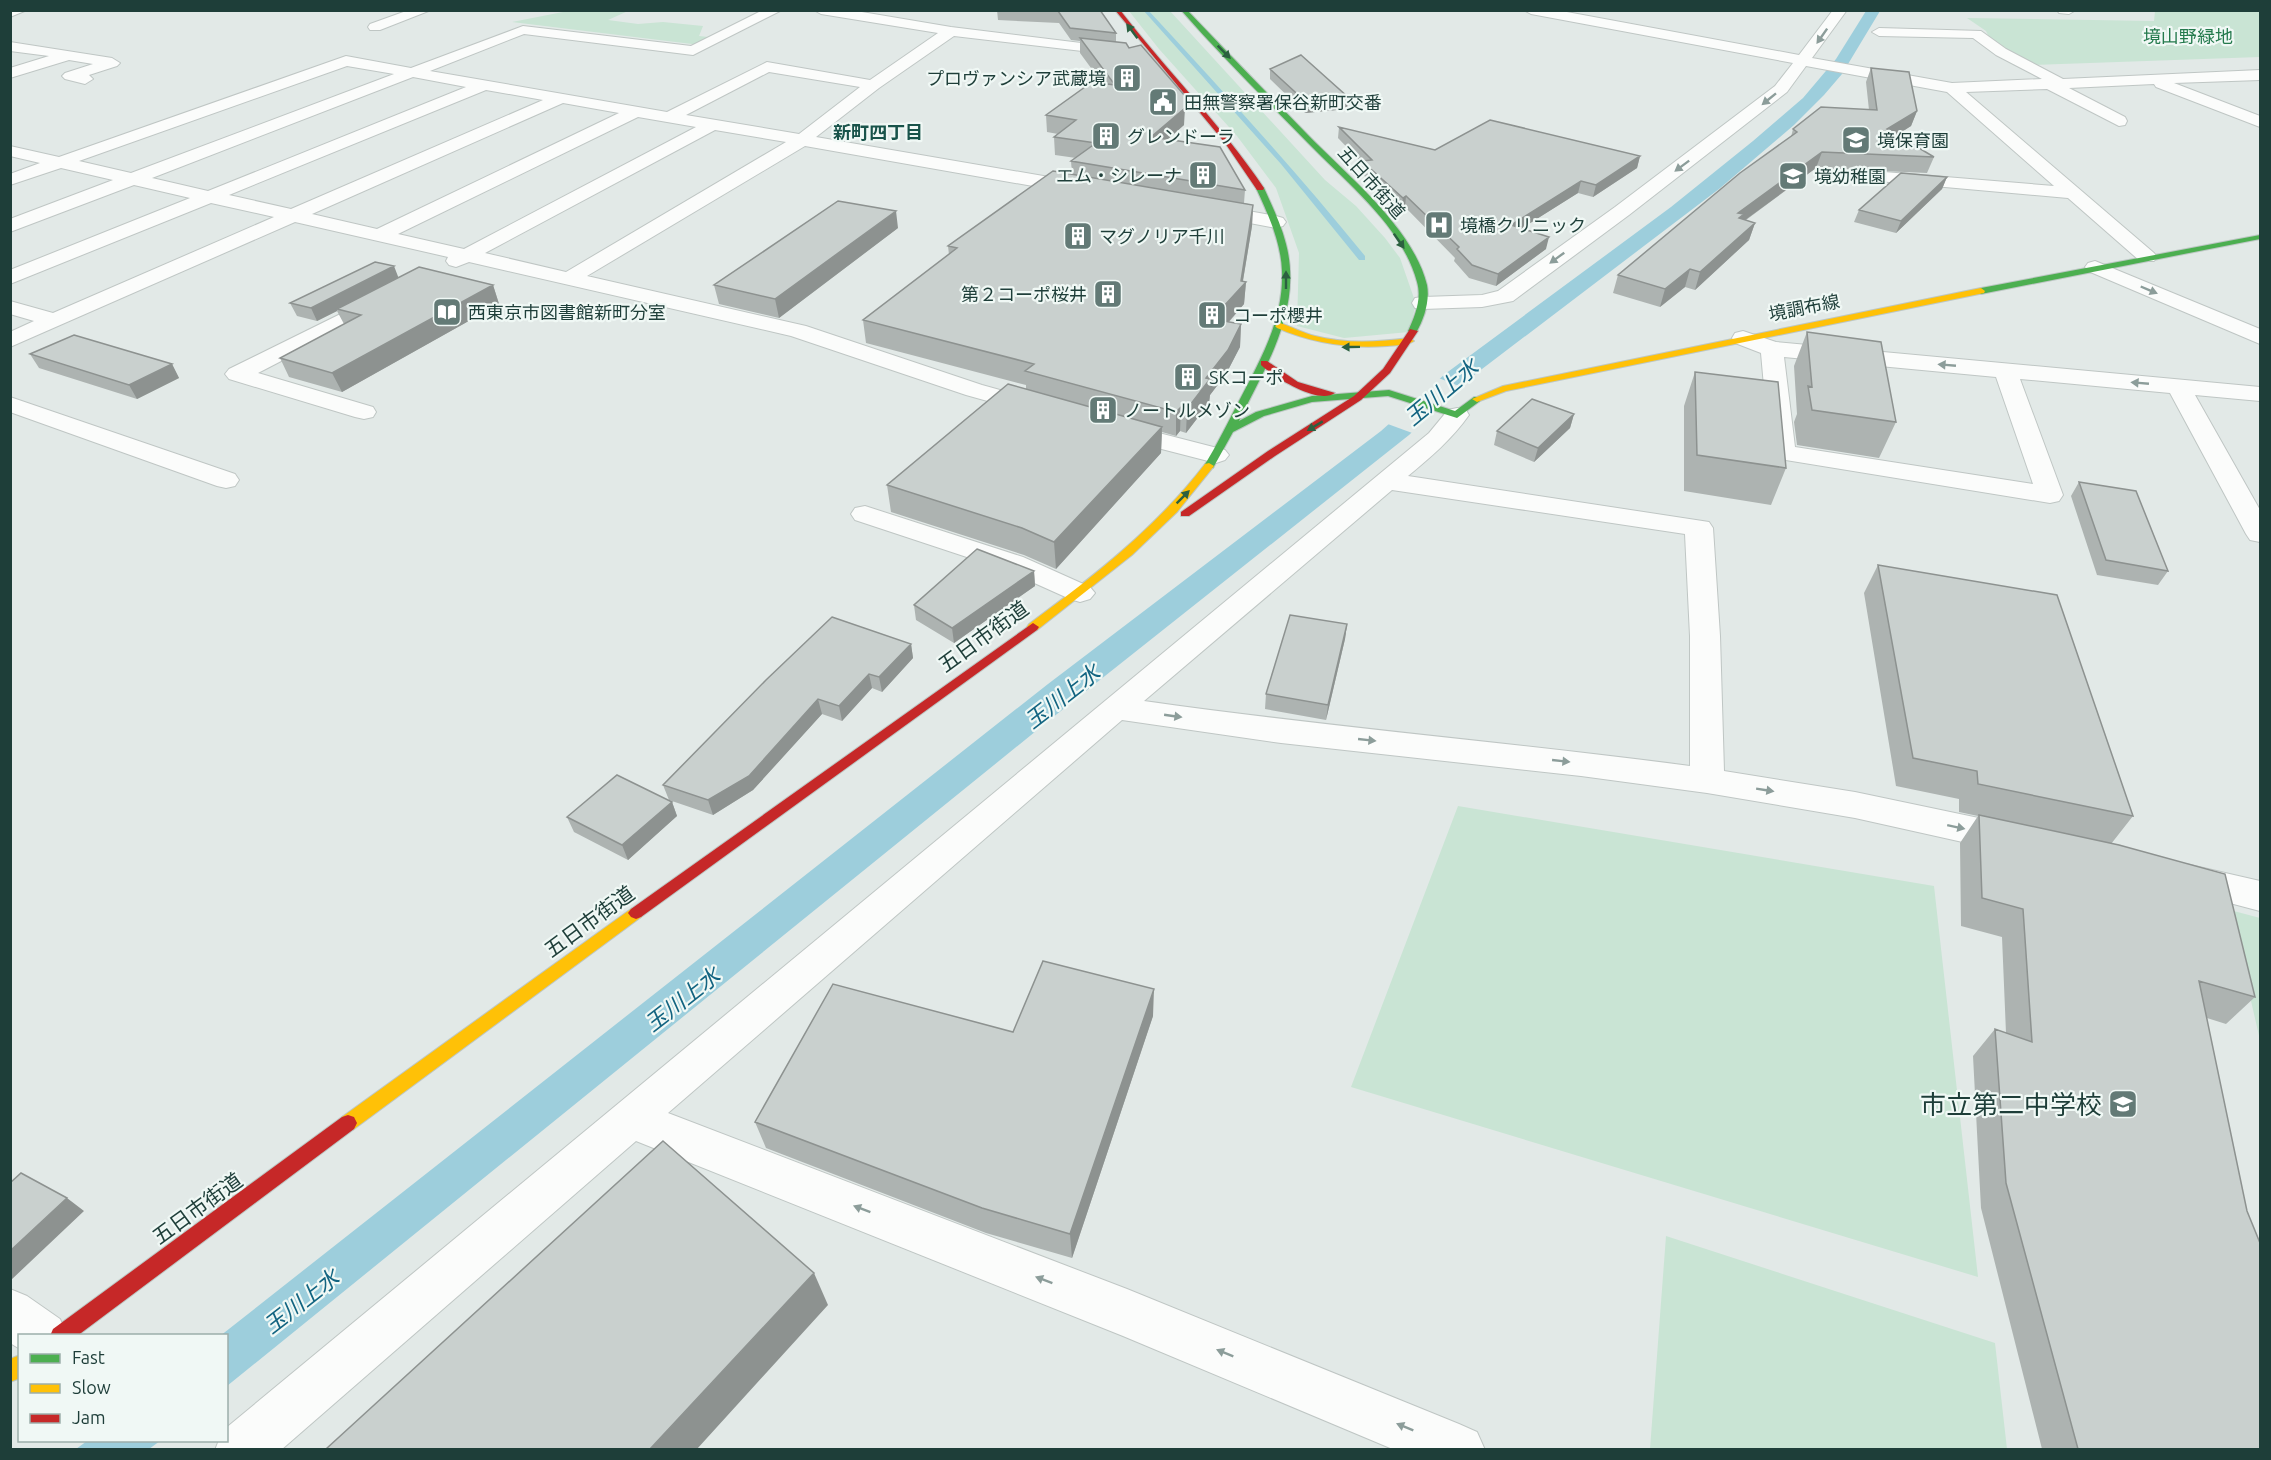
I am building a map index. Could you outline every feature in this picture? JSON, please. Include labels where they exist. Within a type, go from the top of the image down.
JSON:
[{"type":"main road","name":"五日市街道","points":[[61,1334],[512,1002],[1080,593],[1142,538],[1197,483],[1216,454],[1264,363],[1280,326],[1286,303],[1283,246],[1276,222],[1260,188],[1241,160],[1151,55],[1117,10]]},
{"type":"main road","name":"五日市街道","points":[[1142,538],[1172,523],[1283,446],[1364,395],[1409,341],[1423,303],[1422,285],[1410,256],[1383,217],[1183,10]]},
{"type":"main road","name":"境調布線","points":[[1450,412],[1473,400],[1503,389],[2095,267],[2260,237]]},
{"type":"main road","points":[[1280,326],[1302,337],[1343,347],[1409,341]]},
{"type":"main road","points":[[1264,363],[1278,377],[1302,388],[1364,395]]},
{"type":"main road","points":[[1228,431],[1260,414],[1312,399],[1389,393],[1450,412]]},
{"type":"street","points":[[10,13],[20,10]]},
{"type":"street","points":[[375,27],[424,10]]},
{"type":"street","points":[[10,226],[524,30],[693,51],[775,10]]},
{"type":"street","points":[[821,10],[951,31],[1151,55]]},
{"type":"street","points":[[1532,10],[1811,64],[1952,88],[2260,75]]},
{"type":"street","points":[[1423,303],[1482,301],[1504,296],[1729,130],[1811,64],[1840,10]]},
{"type":"street","points":[[2064,10],[2069,10]]},
{"type":"street","points":[[568,279],[801,141],[873,85],[951,31]]},
{"type":"street","points":[[1879,32],[1976,34],[2001,52],[2119,121]]},
{"type":"street","points":[[10,47],[16,46],[112,63],[70,76],[85,79]]},
{"type":"street","points":[[10,73],[70,55]]},
{"type":"street","points":[[10,180],[346,61],[1102,192]]},
{"type":"street","points":[[668,118],[766,67],[873,85]]},
{"type":"street","points":[[2149,80],[2260,122]]},
{"type":"street","points":[[10,278],[484,85]]},
{"type":"street","points":[[1952,88],[2147,257]]},
{"type":"street","points":[[10,340],[559,99]]},
{"type":"street","points":[[378,236],[635,112]]},
{"type":"street","points":[[435,272],[712,125]]},
{"type":"street","points":[[10,151],[798,331],[974,390],[1062,415]]},
{"type":"street","points":[[1884,177],[2072,193]]},
{"type":"street","points":[[1194,208],[1276,222]]},
{"type":"street","points":[[2095,267],[2260,337]]},
{"type":"street","points":[[364,412],[237,374],[394,293]]},
{"type":"street","points":[[10,307],[54,320]]},
{"type":"street","points":[[1743,338],[1772,349],[2260,394]]},
{"type":"street","points":[[1772,349],[1784,453],[2050,495],[2005,370]]},
{"type":"street","points":[[2178,386],[2260,534]]},
{"type":"street","points":[[10,404],[226,480]]},
{"type":"street","points":[[241,1449],[1115,708],[1438,438],[1450,412]]},
{"type":"street","points":[[1096,424],[1173,446],[1216,454]]},
{"type":"street","points":[[1387,480],[1699,528],[1705,636],[1707,781]]},
{"type":"street","points":[[865,514],[1012,563],[1080,593]]},
{"type":"street","points":[[1115,708],[1281,732],[1559,761],[1707,781],[1855,805],[2039,845]]},
{"type":"street","points":[[2151,870],[2260,896]]},
{"type":"street","points":[[631,1119],[1127,1313],[1459,1449]]},
{"type":"street","points":[[10,1313],[42,1334]]},
{"type":"green space","points":[[568,11],[628,11],[608,20],[638,24],[663,22],[703,26],[699,36],[718,38],[700,45],[512,22]]},
{"type":"green space","points":[[1129,11],[1170,11],[1325,180],[1356,206],[1385,238],[1400,258],[1416,304],[1409,332],[1344,338],[1297,326],[1299,253],[1276,188],[1237,136],[1159,49]]},
{"type":"green space","name":"境山野緑地","points":[[2155,11],[2260,11],[2260,57],[2033,65],[2009,52],[1989,37],[1986,31],[1967,18],[2154,21]]},
{"type":"green space","points":[[1458,806],[1934,886],[1978,1277],[1351,1087]]},
{"type":"green space","points":[[2230,910],[2260,918],[2260,1040]]},
{"type":"green space","points":[[1666,1236],[1995,1343],[2007,1449],[1650,1449]]},
{"type":"water","name":"玉川上水","points":[[1866,11],[1880,11],[1842,74],[1824,95],[1794,125],[1719,189],[1461,385],[1409,435],[1057,714],[228,1385],[228,1334],[223,1334],[1048,684],[1381,431],[1445,374],[1671,207],[1803,98],[1836,59]]},
{"type":"water","points":[[86,1442],[159,1442],[149,1449],[76,1449]]},
{"type":"pier","points":[[1436,377],[1459,386],[1415,434],[1385,423]]},
{"type":"building","points":[[1044,10],[1100,10],[1116,33],[1070,28],[1058,11]]},
{"type":"building","points":[[1080,38],[1126,43],[1129,48],[1141,45],[1185,96],[1185,108],[1151,137],[1220,147],[1245,190],[1071,161],[1096,143],[1054,137],[1076,120],[1046,115],[1092,82],[1115,85]]},
{"type":"building","points":[[1301,55],[1349,98],[1306,102],[1270,69]]},
{"type":"building","points":[[1871,68],[1909,72],[1917,111],[1887,129],[1934,157],[1822,152],[1738,213],[1744,214],[1739,218],[1755,223],[1700,272],[1690,269],[1665,289],[1618,275],[1740,173],[1797,132],[1793,129],[1821,107],[1877,110]]},
{"type":"building","points":[[1490,120],[1640,156],[1596,185],[1581,181],[1511,225],[1549,237],[1498,274],[1472,265],[1457,249],[1459,247],[1406,196],[1403,198],[1362,161],[1372,160],[1339,127],[1435,150]]},
{"type":"building","points":[[1053,171],[1253,205],[1241,281],[1246,282],[1212,319],[1241,324],[1228,350],[1206,378],[1210,379],[1187,409],[1181,407],[1176,412],[1025,371],[1034,364],[863,320],[957,248],[948,246]]},
{"type":"building","points":[[1901,173],[1947,177],[1901,221],[1859,210]]},
{"type":"building","points":[[838,201],[896,211],[775,299],[714,285]]},
{"type":"building","points":[[375,262],[394,266],[311,308],[290,303]]},
{"type":"building","points":[[419,267],[493,285],[332,373],[280,358],[361,315],[337,309]]},
{"type":"building","points":[[1807,332],[1881,342],[1896,422],[1812,410],[1808,386],[1812,387]]},
{"type":"building","points":[[74,335],[172,364],[129,385],[30,354]]},
{"type":"building","points":[[1695,372],[1778,382],[1786,468],[1697,455]]},
{"type":"building","points":[[1008,384],[1162,427],[1054,542],[1022,528],[887,485]]},
{"type":"building","points":[[1532,399],[1574,414],[1538,448],[1497,431]]},
{"type":"building","points":[[2079,482],[2136,491],[2168,571],[2106,560]]},
{"type":"building","points":[[977,549],[1034,571],[952,628],[914,605]]},
{"type":"building","points":[[1878,565],[2057,595],[2133,816],[1978,784],[1977,771],[1913,758]]},
{"type":"building","points":[[1290,615],[1347,624],[1328,705],[1266,694]]},
{"type":"building","points":[[832,617],[911,644],[879,677],[869,674],[839,706],[818,699],[749,776],[708,800],[663,785],[766,680]]},
{"type":"building","points":[[617,775],[672,802],[622,845],[567,817]]},
{"type":"building","points":[[1979,815],[2119,845],[2225,874],[2255,997],[2199,981],[2247,1211],[2260,1243],[2260,1449],[2078,1449],[2006,1183],[1995,1029],[2032,1042],[2023,909],[1982,898]]},
{"type":"building","points":[[1043,961],[1154,989],[1070,1234],[982,1208],[755,1122],[833,984],[1013,1032]]},
{"type":"building","points":[[663,1141],[814,1273],[650,1449],[326,1449]]},
{"type":"building","points":[[21,1173],[67,1198],[10,1251],[10,1183]]},
{"type":"waterway","points":[[1145,10],[1229,101],[1362,258]]},
{"type":"traffic: fast","points":[[1183,10],[1358,189],[1391,226],[1415,264],[1422,283],[1422,307],[1413,331]]},
{"type":"traffic: fast","points":[[1209,466],[1273,343],[1286,294],[1286,270],[1282,245],[1274,218],[1260,188]]},
{"type":"traffic: fast","points":[[1981,291],[2260,237]]},
{"type":"traffic: fast","points":[[1228,431],[1260,414],[1312,399],[1389,393],[1457,415],[1477,399]]},
{"type":"traffic: slow","points":[[1477,399],[1503,389],[1981,291]]},
{"type":"traffic: slow","points":[[1280,326],[1313,338],[1343,344],[1409,341]]},
{"type":"traffic: slow","points":[[1033,627],[1104,573],[1151,532],[1173,510],[1209,466]]},
{"type":"traffic: slow","points":[[348,1123],[636,913]]},
{"type":"traffic: slow","points":[[10,1372],[18,1366]]},
{"type":"traffic: jam","points":[[1117,10],[1227,141],[1260,188]]},
{"type":"traffic: jam","points":[[1185,514],[1271,453],[1357,398],[1387,371],[1413,331]]},
{"type":"traffic: jam","points":[[1264,363],[1294,384],[1330,393]]},
{"type":"traffic: jam","points":[[636,913],[1033,627]]},
{"type":"traffic: jam","points":[[63,1334],[348,1123]]},
{"type":"place","name":"プロヴァンシア武蔵境","points":[[1127,78]]},
{"type":"place","name":"田無警察署保谷新町交番","points":[[1163,102]]},
{"type":"place","name":"グレンドーラ","points":[[1106,136]]},
{"type":"place","name":"境保育園","points":[[1856,140]]},
{"type":"place","name":"エム・シレーナ","points":[[1203,175]]},
{"type":"place","name":"境幼稚園","points":[[1793,176]]},
{"type":"place","name":"境橋クリニック","points":[[1439,225]]},
{"type":"place","name":"マグノリア千川","points":[[1078,236]]},
{"type":"place","name":"第２コーポ桜井","points":[[1108,294]]},
{"type":"place","name":"西東京市図書館新町分室","points":[[447,312]]},
{"type":"place","name":"コーポ櫻井","points":[[1212,315]]},
{"type":"place","name":"SKコーポ","points":[[1188,377]]},
{"type":"place","name":"ノートルメゾン","points":[[1103,410]]},
{"type":"place","name":"市立第二中学校","points":[[2123,1104]]},
{"type":"district","name":"新町四丁目","points":[[878,132]]}]
